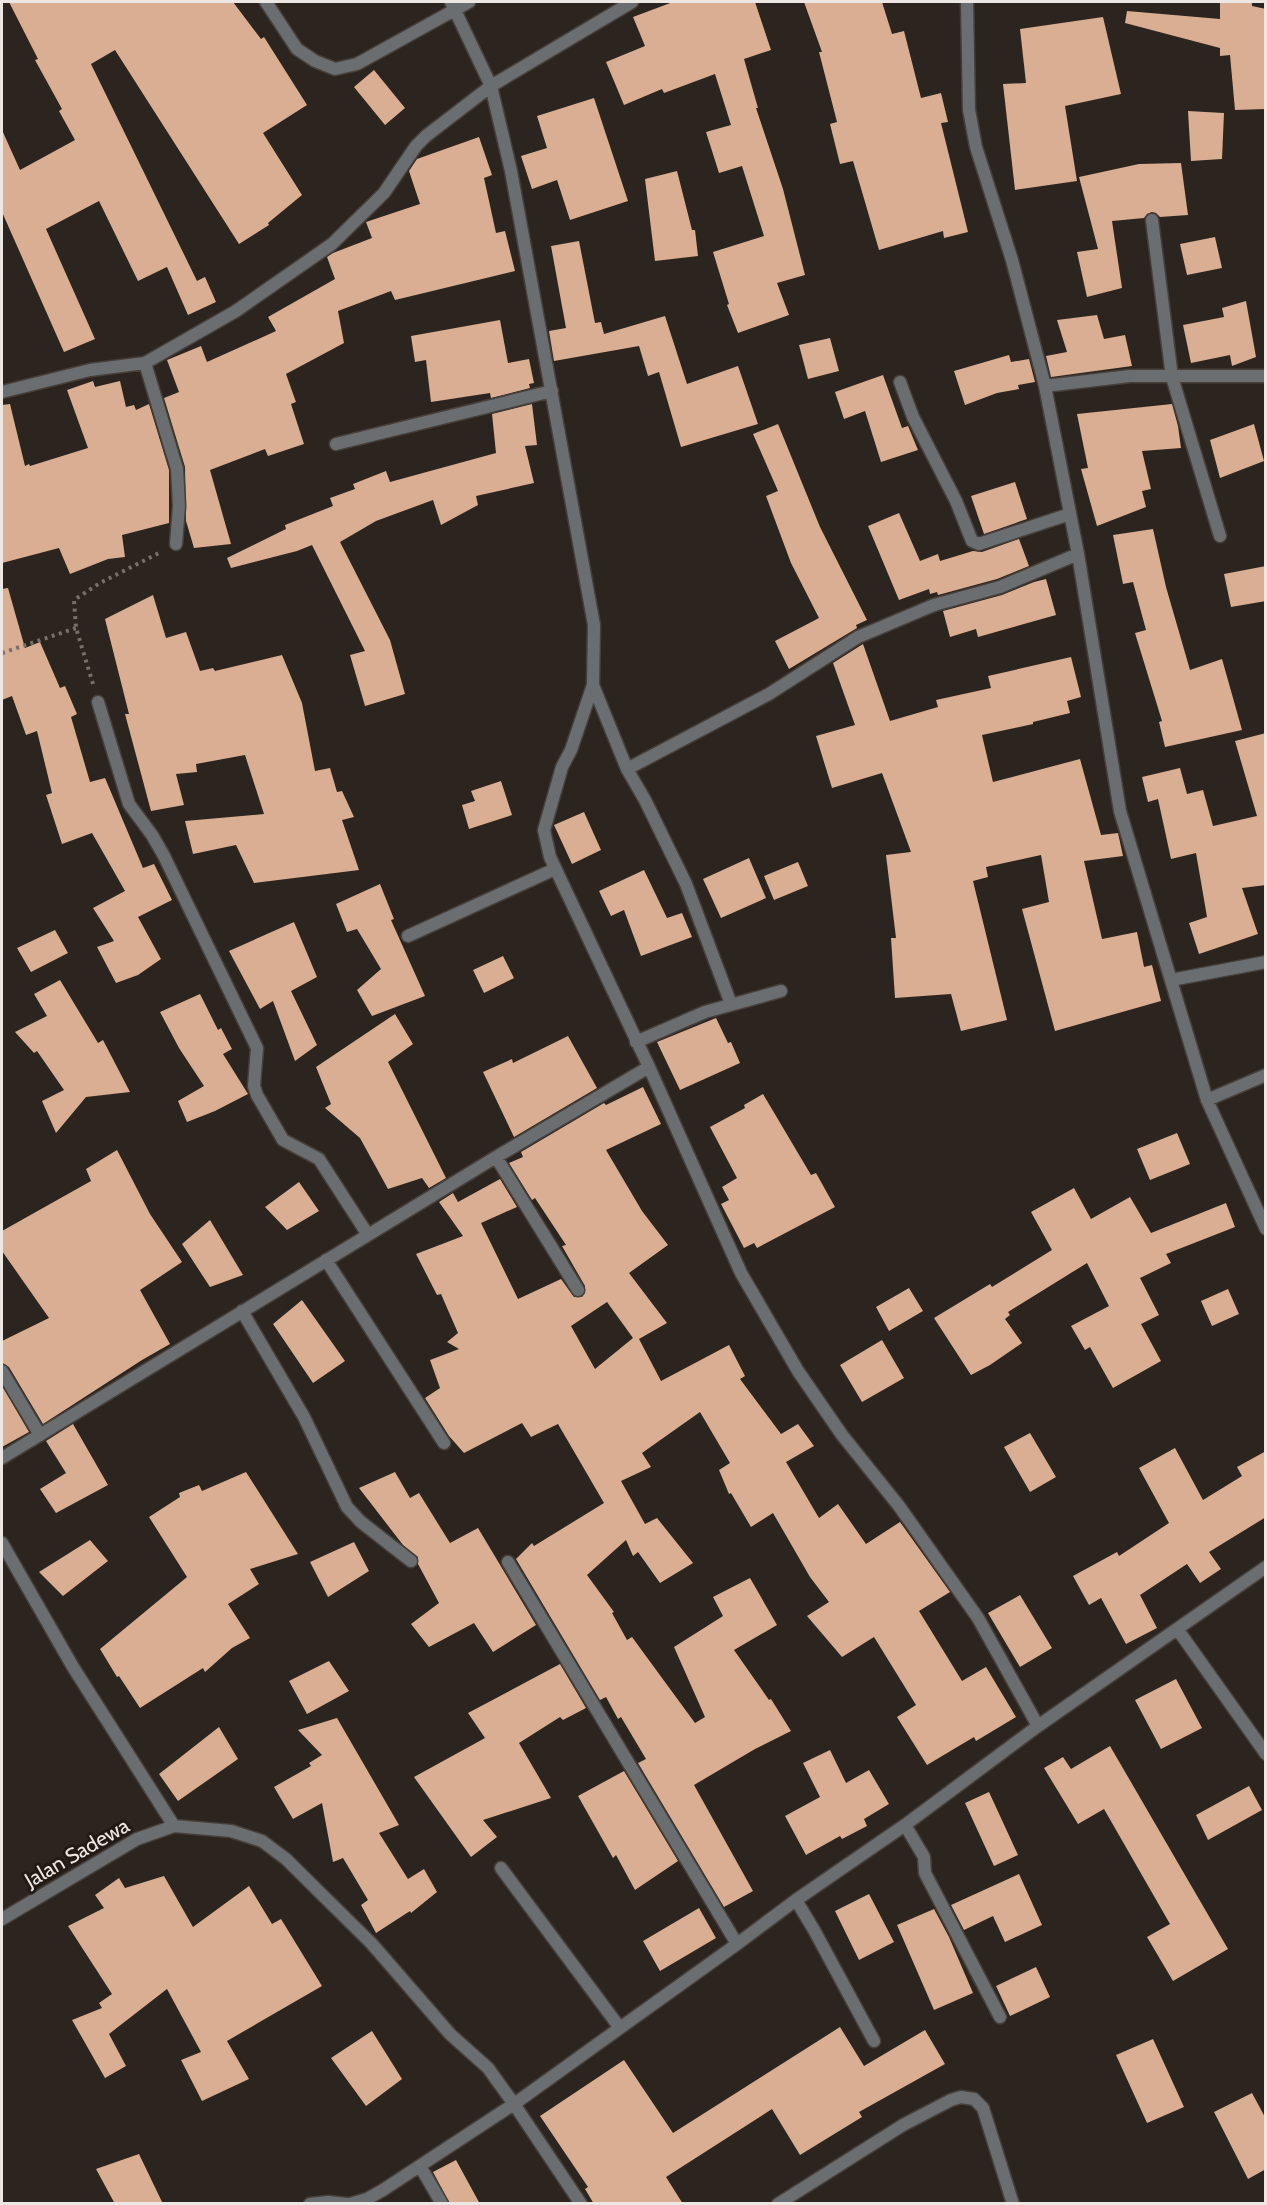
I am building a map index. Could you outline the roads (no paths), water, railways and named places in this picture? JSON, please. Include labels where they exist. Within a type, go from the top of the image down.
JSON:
[{"type":"street","points":[[266,2],[297,49],[315,61],[335,69],[357,64],[453,5],[469,2]]},
{"type":"street","points":[[2,392],[90,370],[145,363],[236,311],[332,244],[384,193],[416,146],[426,136],[491,86],[632,2]]},
{"type":"street","points":[[967,2],[969,110],[976,147],[1012,260],[1045,386],[1078,554],[1120,812],[1208,1100],[1266,1229]]},
{"type":"street","points":[[453,5],[491,86],[511,171],[594,625],[593,685],[572,750],[562,767],[544,830],[555,869],[649,1067],[741,1274],[792,1362],[842,1435],[899,1506],[978,1618],[1038,1726]]},
{"type":"street","points":[[1152,220],[1172,377],[1220,536]]},
{"type":"street","points":[[145,363],[177,469],[179,506],[176,544]]},
{"type":"street","points":[[1045,386],[1117,377],[1266,376]]},
{"type":"street","points":[[900,382],[913,417],[956,501],[972,541],[979,544],[1070,514]]},
{"type":"street","points":[[336,444],[552,391]]},
{"type":"street","points":[[627,769],[769,694],[858,637],[934,605],[1000,587],[1078,554]]},
{"type":"street","points":[[593,685],[627,769],[645,800],[686,884],[731,1004]]},
{"type":"street","points":[[98,702],[130,806],[152,835],[164,856],[257,1048],[254,1086],[257,1095],[280,1137],[286,1143],[319,1159],[368,1235]]},
{"type":"street","points":[[408,936],[555,869]]},
{"type":"street","points":[[1171,980],[1266,963]]},
{"type":"street","points":[[636,1042],[705,1012],[781,991]]},
{"type":"street","points":[[2,1458],[496,1157],[649,1067]]},
{"type":"street","points":[[1208,1100],[1266,1075]]},
{"type":"street","points":[[496,1157],[578,1290]]},
{"type":"street","points":[[326,1260],[444,1443]]},
{"type":"street","points":[[242,1311],[304,1417],[347,1507],[361,1522],[411,1561]]},
{"type":"street","points":[[2,1371],[40,1435]]},
{"type":"street","points":[[2,1543],[73,1667],[174,1826],[231,1831],[262,1842],[286,1859],[372,1944],[450,2034],[488,2068],[581,2204]]},
{"type":"street","points":[[508,1562],[737,1944]]},
{"type":"street","points":[[310,2204],[349,2204],[367,2199],[514,2104],[737,1944],[799,1904],[1038,1726],[1266,1567]]},
{"type":"street","points":[[1178,1630],[1266,1754]]},
{"type":"street","points":[[905,1825],[924,1857],[925,1873],[1000,2017]]},
{"type":"street","name":"Jalan Sadewa","points":[[2,1919],[137,1839],[174,1826]]},
{"type":"street","points":[[501,1868],[620,2028]]},
{"type":"street","points":[[799,1904],[874,2041]]},
{"type":"street","points":[[778,2204],[903,2125],[961,2097],[974,2099],[983,2108],[1013,2204]]},
{"type":"street","points":[[420,2166],[442,2204]]}]
